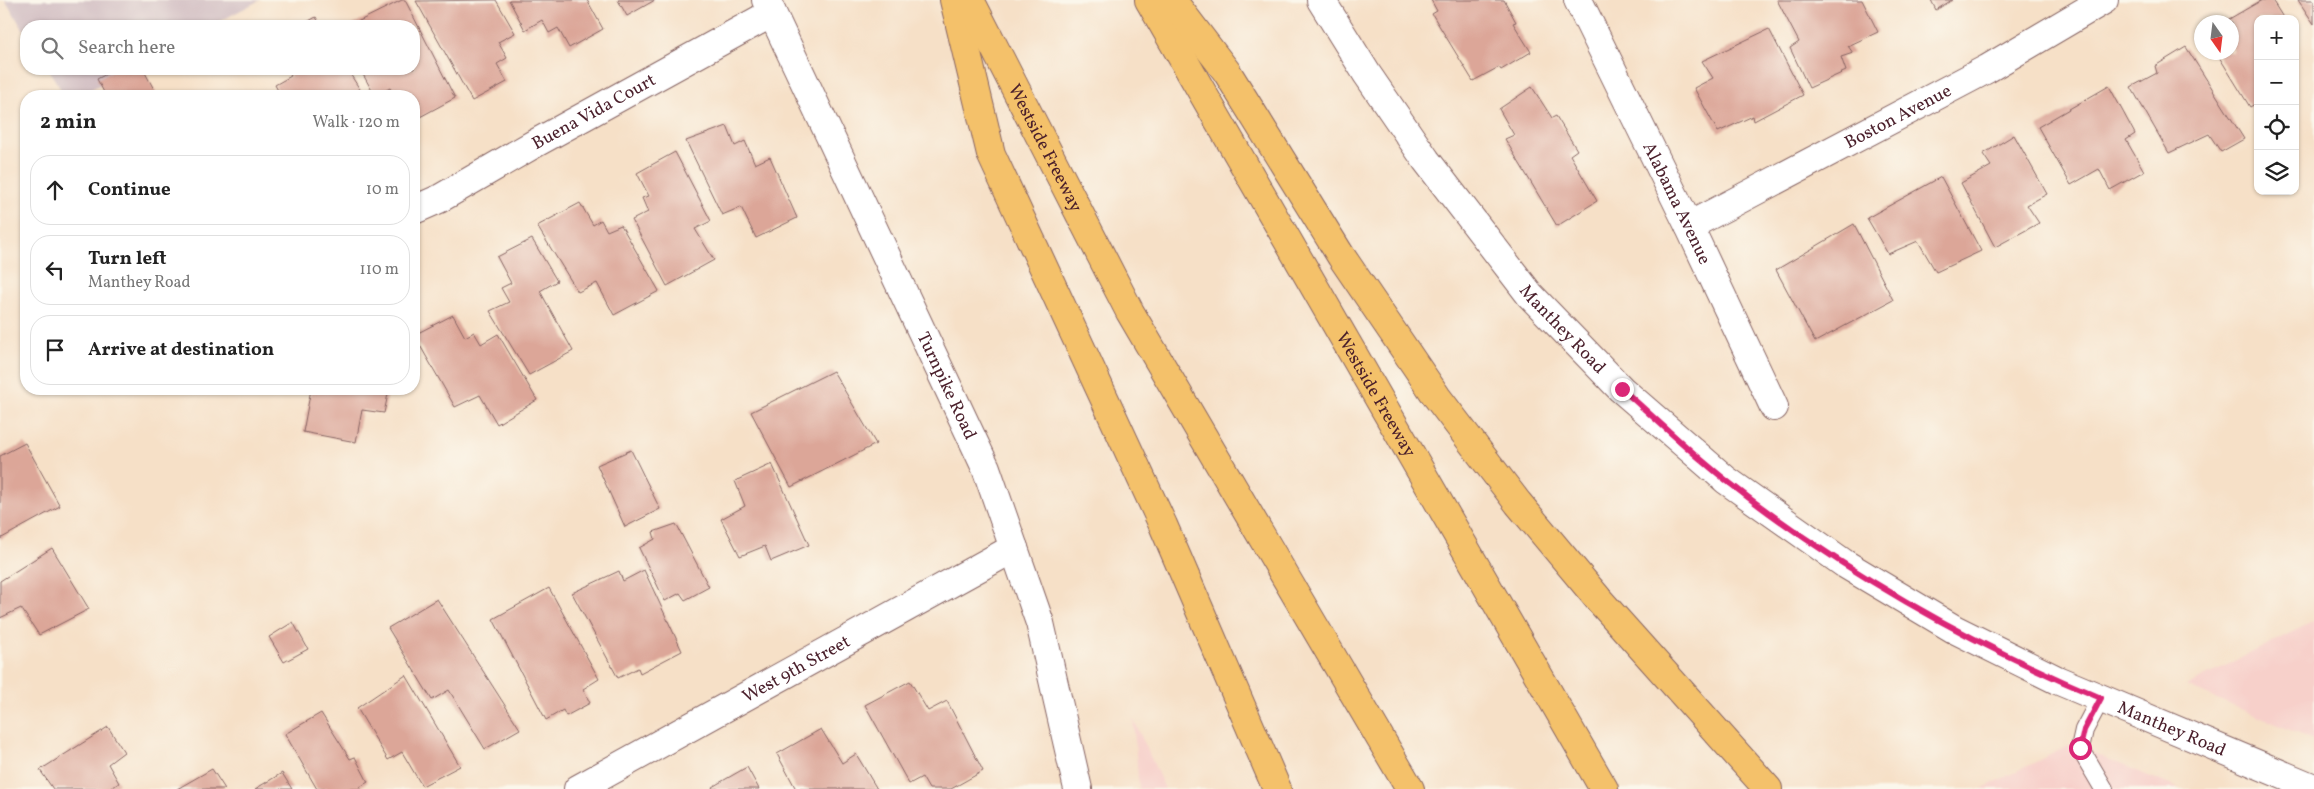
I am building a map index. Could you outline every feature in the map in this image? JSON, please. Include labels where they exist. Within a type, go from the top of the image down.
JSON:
[{"type":"highway","points":[[954,0],[991,154],[1163,525],[1277,789]]},
{"type":"highway","name":"Westside Freeway","points":[[970,0],[1130,312],[1410,789]]},
{"type":"highway","name":"Westside Freeway","points":[[1149,0],[1604,789]]},
{"type":"highway","points":[[1172,0],[1227,72],[1341,256],[1437,397],[1518,503],[1600,601],[1768,789]]},
{"type":"street","name":"Manthey Road","points":[[1321,0],[1367,74],[1431,167],[1530,295],[1622,389],[1726,480],[1845,564],[1954,629],[2058,680],[2314,788]]},
{"type":"street","name":"Alabama Avenue","points":[[1578,0],[1689,226],[1774,407]]},
{"type":"street","name":"Boston Avenue","points":[[1689,226],[1987,69],[2104,0]]},
{"type":"street","name":"Buena Vida Court","points":[[420,207],[439,199],[769,6]]},
{"type":"street","name":"Turnpike Road","points":[[769,6],[986,468],[1040,623],[1078,789]]},
{"type":"street","name":"West 9th Street","points":[[578,789],[1014,548]]},
{"type":"lane","points":[[2101,698],[2084,730],[2080,748],[2104,789]]},
{"type":"shaded area","points":[[5,0],[260,0],[222,20],[20,20],[20,24]]},
{"type":"shaded area","points":[[52,75],[118,75],[90,90],[61,90]]},
{"type":"shaded area","points":[[2314,621],[2314,740],[2186,686]]},
{"type":"shaded area","points":[[1133,718],[1165,789],[1139,789]]},
{"type":"shaded area","points":[[2072,744],[2180,789],[1981,789]]},
{"type":"building","points":[[405,0],[415,20],[361,20]]},
{"type":"building","points":[[496,0],[515,33],[498,42],[507,58],[497,64],[507,82],[472,101],[416,1]]},
{"type":"building","points":[[509,0],[587,0],[603,29],[569,48],[558,28],[549,33],[542,20],[525,30]]},
{"type":"building","points":[[618,0],[655,0],[627,16]]},
{"type":"building","points":[[1431,0],[1504,0],[1516,22],[1513,23],[1531,52],[1501,70],[1499,67],[1473,81],[1432,14],[1437,11]]},
{"type":"building","points":[[1777,0],[1862,0],[1878,32],[1848,46],[1853,53],[1841,57],[1846,71],[1809,88],[1790,48],[1799,42]]},
{"type":"building","points":[[1931,0],[1952,0],[1936,10]]},
{"type":"building","points":[[2262,0],[2272,0],[2281,15],[2254,15],[2254,104],[2250,107],[2221,60],[2239,60],[2239,15],[2236,15]]},
{"type":"building","points":[[2298,0],[2314,0],[2314,24]]},
{"type":"building","points":[[420,29],[455,98],[420,117],[420,90],[391,90],[390,88],[386,90],[372,90],[363,75],[420,75]]},
{"type":"building","points":[[1769,29],[1803,95],[1754,121],[1753,116],[1718,132],[1694,88],[1713,78],[1702,61]]},
{"type":"building","points":[[2186,47],[2244,139],[2221,152],[2209,134],[2169,153],[2131,87],[2157,73],[2155,66]]},
{"type":"building","points":[[105,75],[146,75],[154,90],[103,90],[97,79]]},
{"type":"building","points":[[351,75],[360,90],[278,90],[275,85],[291,76]]},
{"type":"building","points":[[2109,86],[2135,134],[2126,140],[2144,171],[2110,190],[2099,169],[2071,185],[2038,127]]},
{"type":"building","points":[[1532,87],[1552,118],[1556,116],[1577,150],[1570,155],[1597,201],[1557,226],[1505,139],[1514,135],[1499,109]]},
{"type":"building","points":[[727,126],[735,146],[745,141],[755,164],[770,157],[797,218],[756,238],[741,207],[722,215],[686,141]]},
{"type":"building","points":[[2014,135],[2047,194],[2027,205],[2039,223],[1995,247],[1961,183],[1991,166],[1983,154]]},
{"type":"building","points":[[675,152],[711,221],[695,229],[714,260],[667,286],[632,220],[648,212],[642,198],[649,196],[637,173]]},
{"type":"building","points":[[1941,177],[1981,251],[1936,272],[1918,241],[1888,254],[1867,218]]},
{"type":"building","points":[[580,203],[593,225],[601,220],[607,231],[621,225],[659,291],[614,315],[597,283],[578,292],[537,226]]},
{"type":"building","points":[[1854,224],[1893,300],[1815,342],[1776,270]]},
{"type":"building","points":[[532,239],[557,281],[540,291],[573,351],[529,375],[490,311],[509,302],[501,288],[511,283],[497,257]]},
{"type":"building","points":[[453,315],[465,337],[474,332],[481,344],[498,334],[537,400],[497,424],[480,395],[455,407],[420,346],[420,332]]},
{"type":"building","points":[[833,371],[876,444],[791,487],[751,412]]},
{"type":"building","points":[[310,395],[388,395],[384,413],[362,410],[356,442],[303,432]]},
{"type":"building","points":[[25,443],[60,506],[0,539],[0,456]]},
{"type":"building","points":[[631,450],[660,509],[625,527],[597,465]]},
{"type":"building","points":[[772,464],[809,545],[771,561],[765,546],[740,556],[721,519],[745,506],[735,481]]},
{"type":"building","points":[[676,524],[709,587],[685,600],[680,593],[665,601],[639,548],[655,539],[653,532]]},
{"type":"building","points":[[52,548],[89,609],[39,635],[21,608],[0,618],[0,581]]},
{"type":"building","points":[[644,570],[682,651],[640,673],[638,668],[618,678],[572,593],[619,571],[623,581]]},
{"type":"building","points":[[549,588],[599,679],[583,689],[590,703],[566,716],[563,710],[546,720],[493,619]]},
{"type":"building","points":[[437,599],[520,729],[485,749],[449,690],[432,700],[388,628]]},
{"type":"building","points":[[293,622],[308,649],[284,662],[269,637]]},
{"type":"building","points":[[406,675],[460,766],[422,786],[402,752],[388,760],[357,708]]},
{"type":"building","points":[[910,681],[928,711],[947,701],[983,771],[951,789],[929,789],[922,777],[909,784],[865,705]]},
{"type":"building","points":[[321,713],[350,759],[355,757],[368,782],[360,787],[361,789],[317,789],[285,734]]},
{"type":"building","points":[[108,727],[124,752],[108,764],[119,783],[110,789],[53,789],[40,770]]},
{"type":"building","points":[[821,729],[842,763],[856,754],[877,789],[796,789],[777,754]]},
{"type":"building","points":[[747,767],[759,789],[713,789],[712,787]]},
{"type":"building","points":[[212,769],[225,789],[177,789]]},
{"type":"building","points":[[282,773],[292,789],[255,789]]},
{"type":"route","points":[[1622,389],[1726,480],[1764,509],[1845,564],[1954,629],[2058,680],[2101,698],[2084,730],[2080,748]]}]
